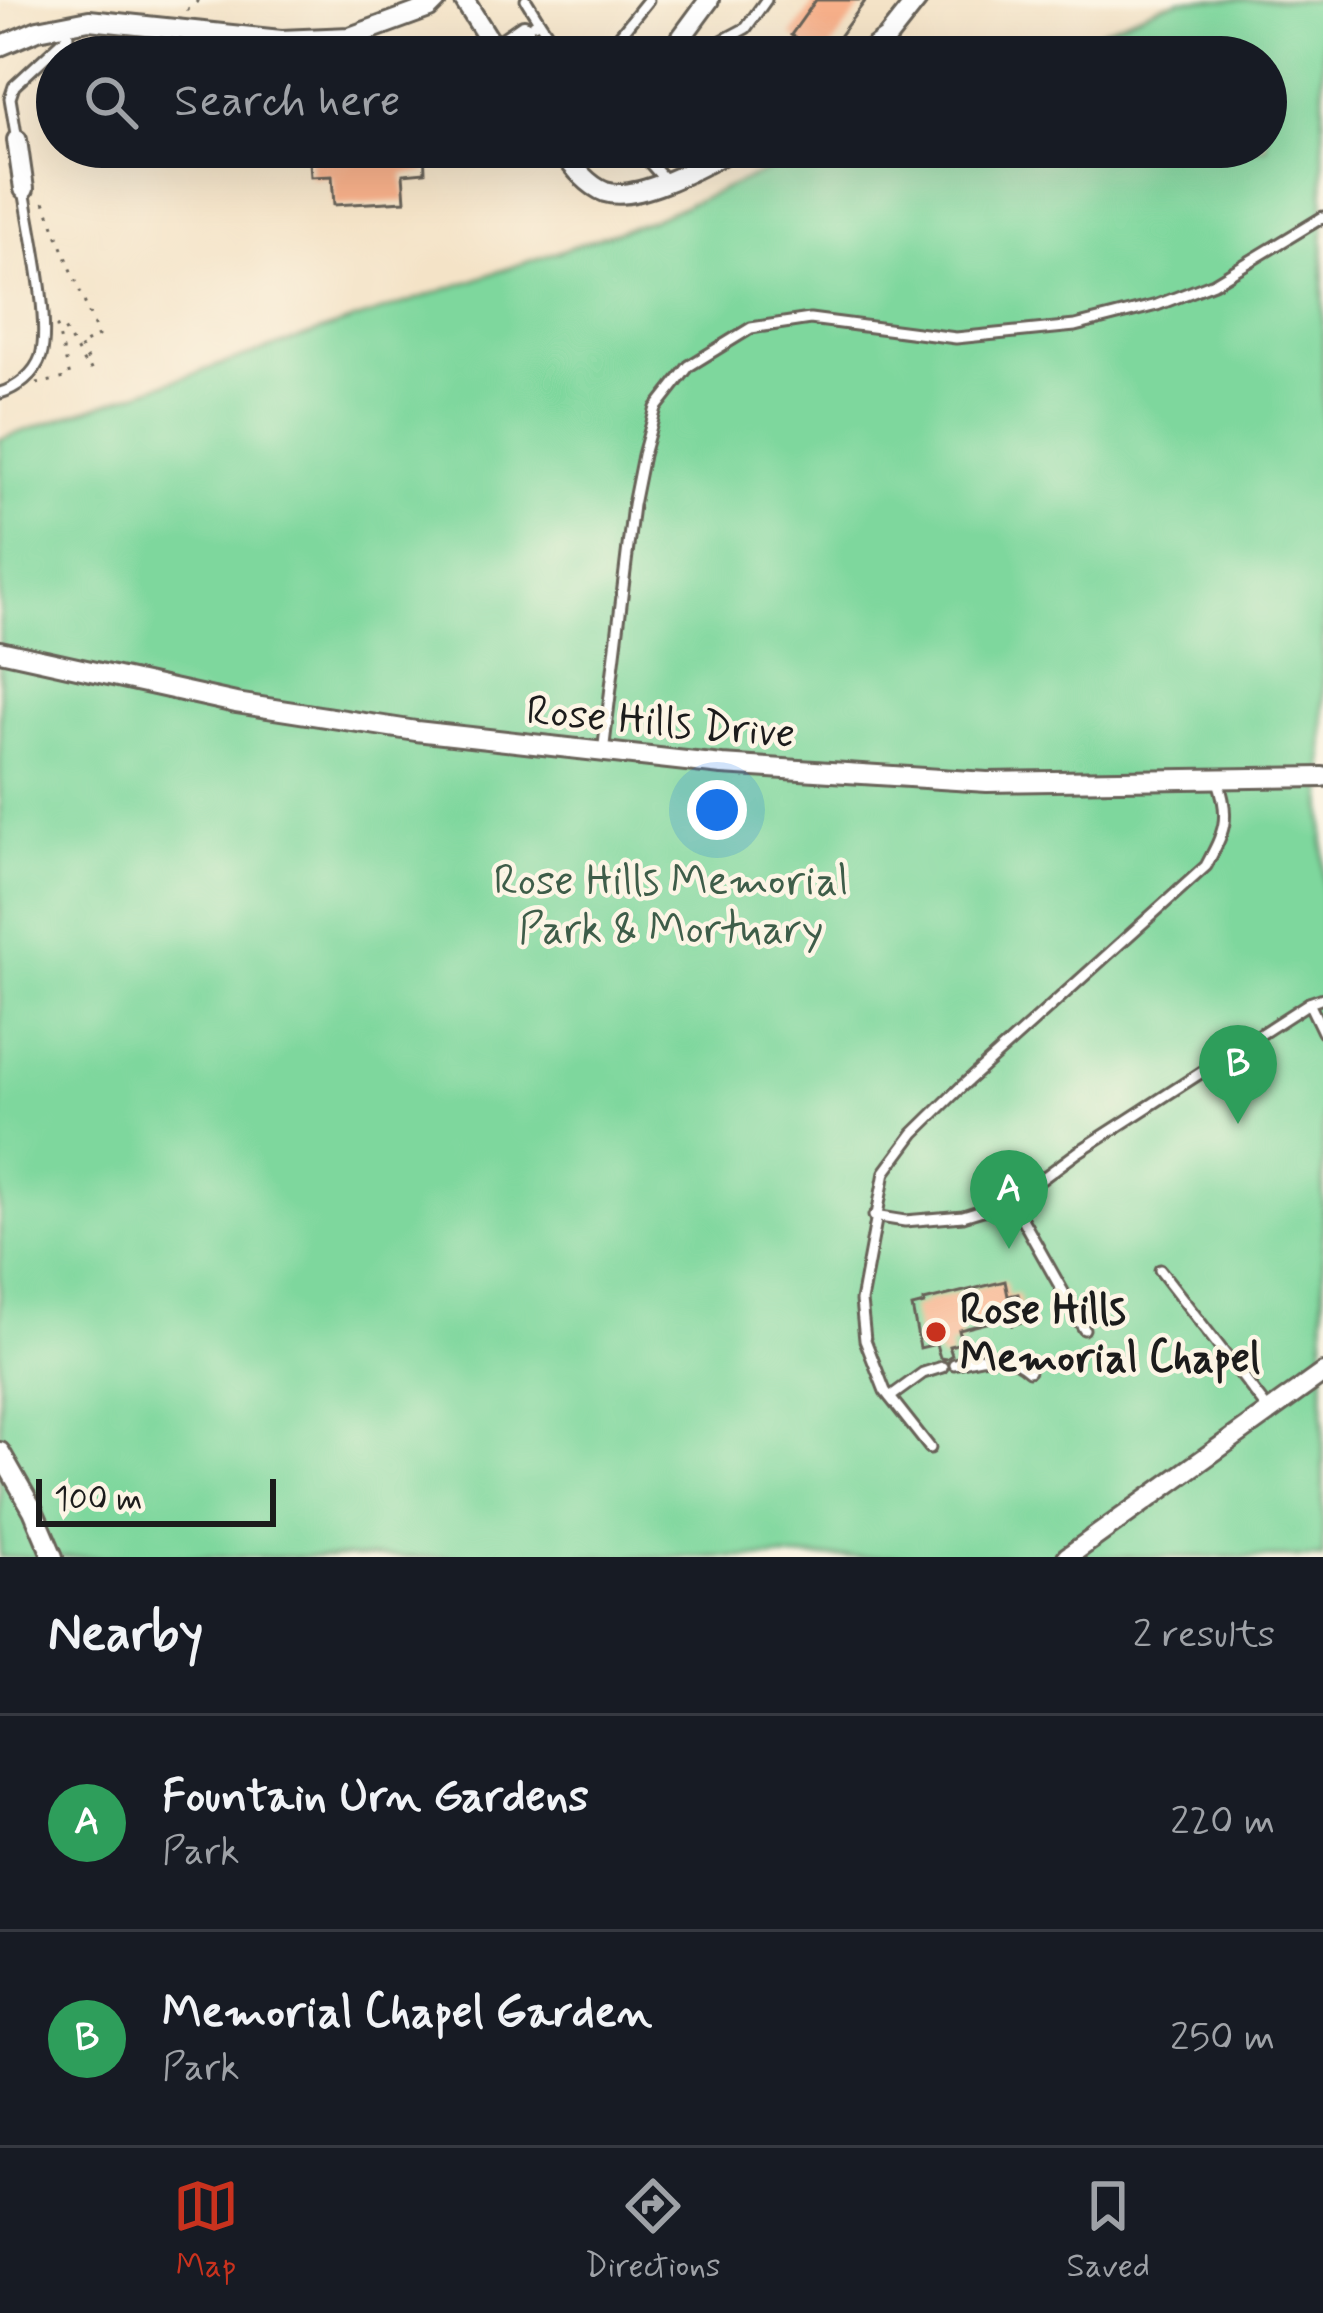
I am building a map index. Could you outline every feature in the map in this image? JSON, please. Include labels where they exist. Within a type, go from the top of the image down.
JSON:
[{"type":"street","points":[[353,36],[429,8],[437,0]]},
{"type":"street","points":[[464,0],[486,36]]},
{"type":"street","points":[[682,36],[709,0]]},
{"type":"street","points":[[889,36],[917,0]]},
{"type":"street","points":[[0,46],[38,30],[88,20],[242,36]]},
{"type":"street","points":[[518,36],[532,25]]},
{"type":"street","points":[[17,140],[24,188]]},
{"type":"street","points":[[577,168],[606,192],[631,194],[693,168]]},
{"type":"street","name":"Rose Hills Drive","points":[[0,651],[236,703],[434,734],[603,753],[945,780],[1218,781],[1323,776]]},
{"type":"street","points":[[1067,1557],[1323,1373]]},
{"type":"street","points":[[0,1452],[53,1557]]},
{"type":"lane","points":[[526,0],[532,25],[543,36]]},
{"type":"lane","points":[[619,36],[648,0]]},
{"type":"lane","points":[[731,36],[746,28],[766,0]]},
{"type":"lane","points":[[66,25],[68,36]]},
{"type":"lane","points":[[17,140],[10,98],[14,86],[36,66]]},
{"type":"lane","points":[[654,168],[666,181]]},
{"type":"lane","points":[[0,393],[30,374],[42,354],[44,330],[24,188]]},
{"type":"lane","points":[[603,753],[643,455],[656,408],[689,367],[751,328],[810,319],[956,338],[1075,326],[1156,305],[1214,283],[1323,217]]},
{"type":"lane","points":[[930,1448],[890,1397],[866,1340],[861,1300],[886,1172],[914,1133],[1206,866],[1223,832],[1227,807],[1218,781]]},
{"type":"lane","points":[[874,1216],[905,1221],[963,1216],[1012,1201],[1078,1152],[1323,998]]},
{"type":"lane","points":[[1309,1003],[1323,1032]]},
{"type":"lane","points":[[1012,1201],[1084,1329]]},
{"type":"lane","points":[[1160,1270],[1269,1411]]},
{"type":"lane","points":[[890,1397],[923,1373],[990,1355],[1016,1358],[1029,1371]]},
{"type":"path","points":[[30,386],[70,377],[57,327],[62,325],[88,370],[92,368],[79,346],[98,336],[46,197]]},
{"type":"green space","name":"Rose Hills Memorial Park & Mortuary","points":[[1183,0],[1323,0],[1323,1557],[0,1557],[0,439],[646,222],[774,168],[1287,168],[1287,36],[1088,36]]},
{"type":"building","points":[[816,0],[866,0],[839,36],[791,35]]},
{"type":"building","points":[[310,168],[425,168],[425,172],[403,174],[405,201],[334,205],[332,176],[311,177]]},
{"type":"building","name":"Rose Hills Memorial Chapel","points":[[1005,1281],[1008,1296],[1018,1294],[1025,1321],[1012,1325],[1010,1317],[959,1330],[962,1343],[949,1346],[952,1355],[946,1359],[940,1358],[936,1344],[920,1348],[912,1307]]},
{"type":"place","name":"Memorial Chapel Garden","points":[[1238,1124]]},
{"type":"place","name":"Fountain Urn Gardens","points":[[1009,1249]]},
{"type":"place","name":"Rose Hills Memorial Chapel","points":[[936,1332]]}]
